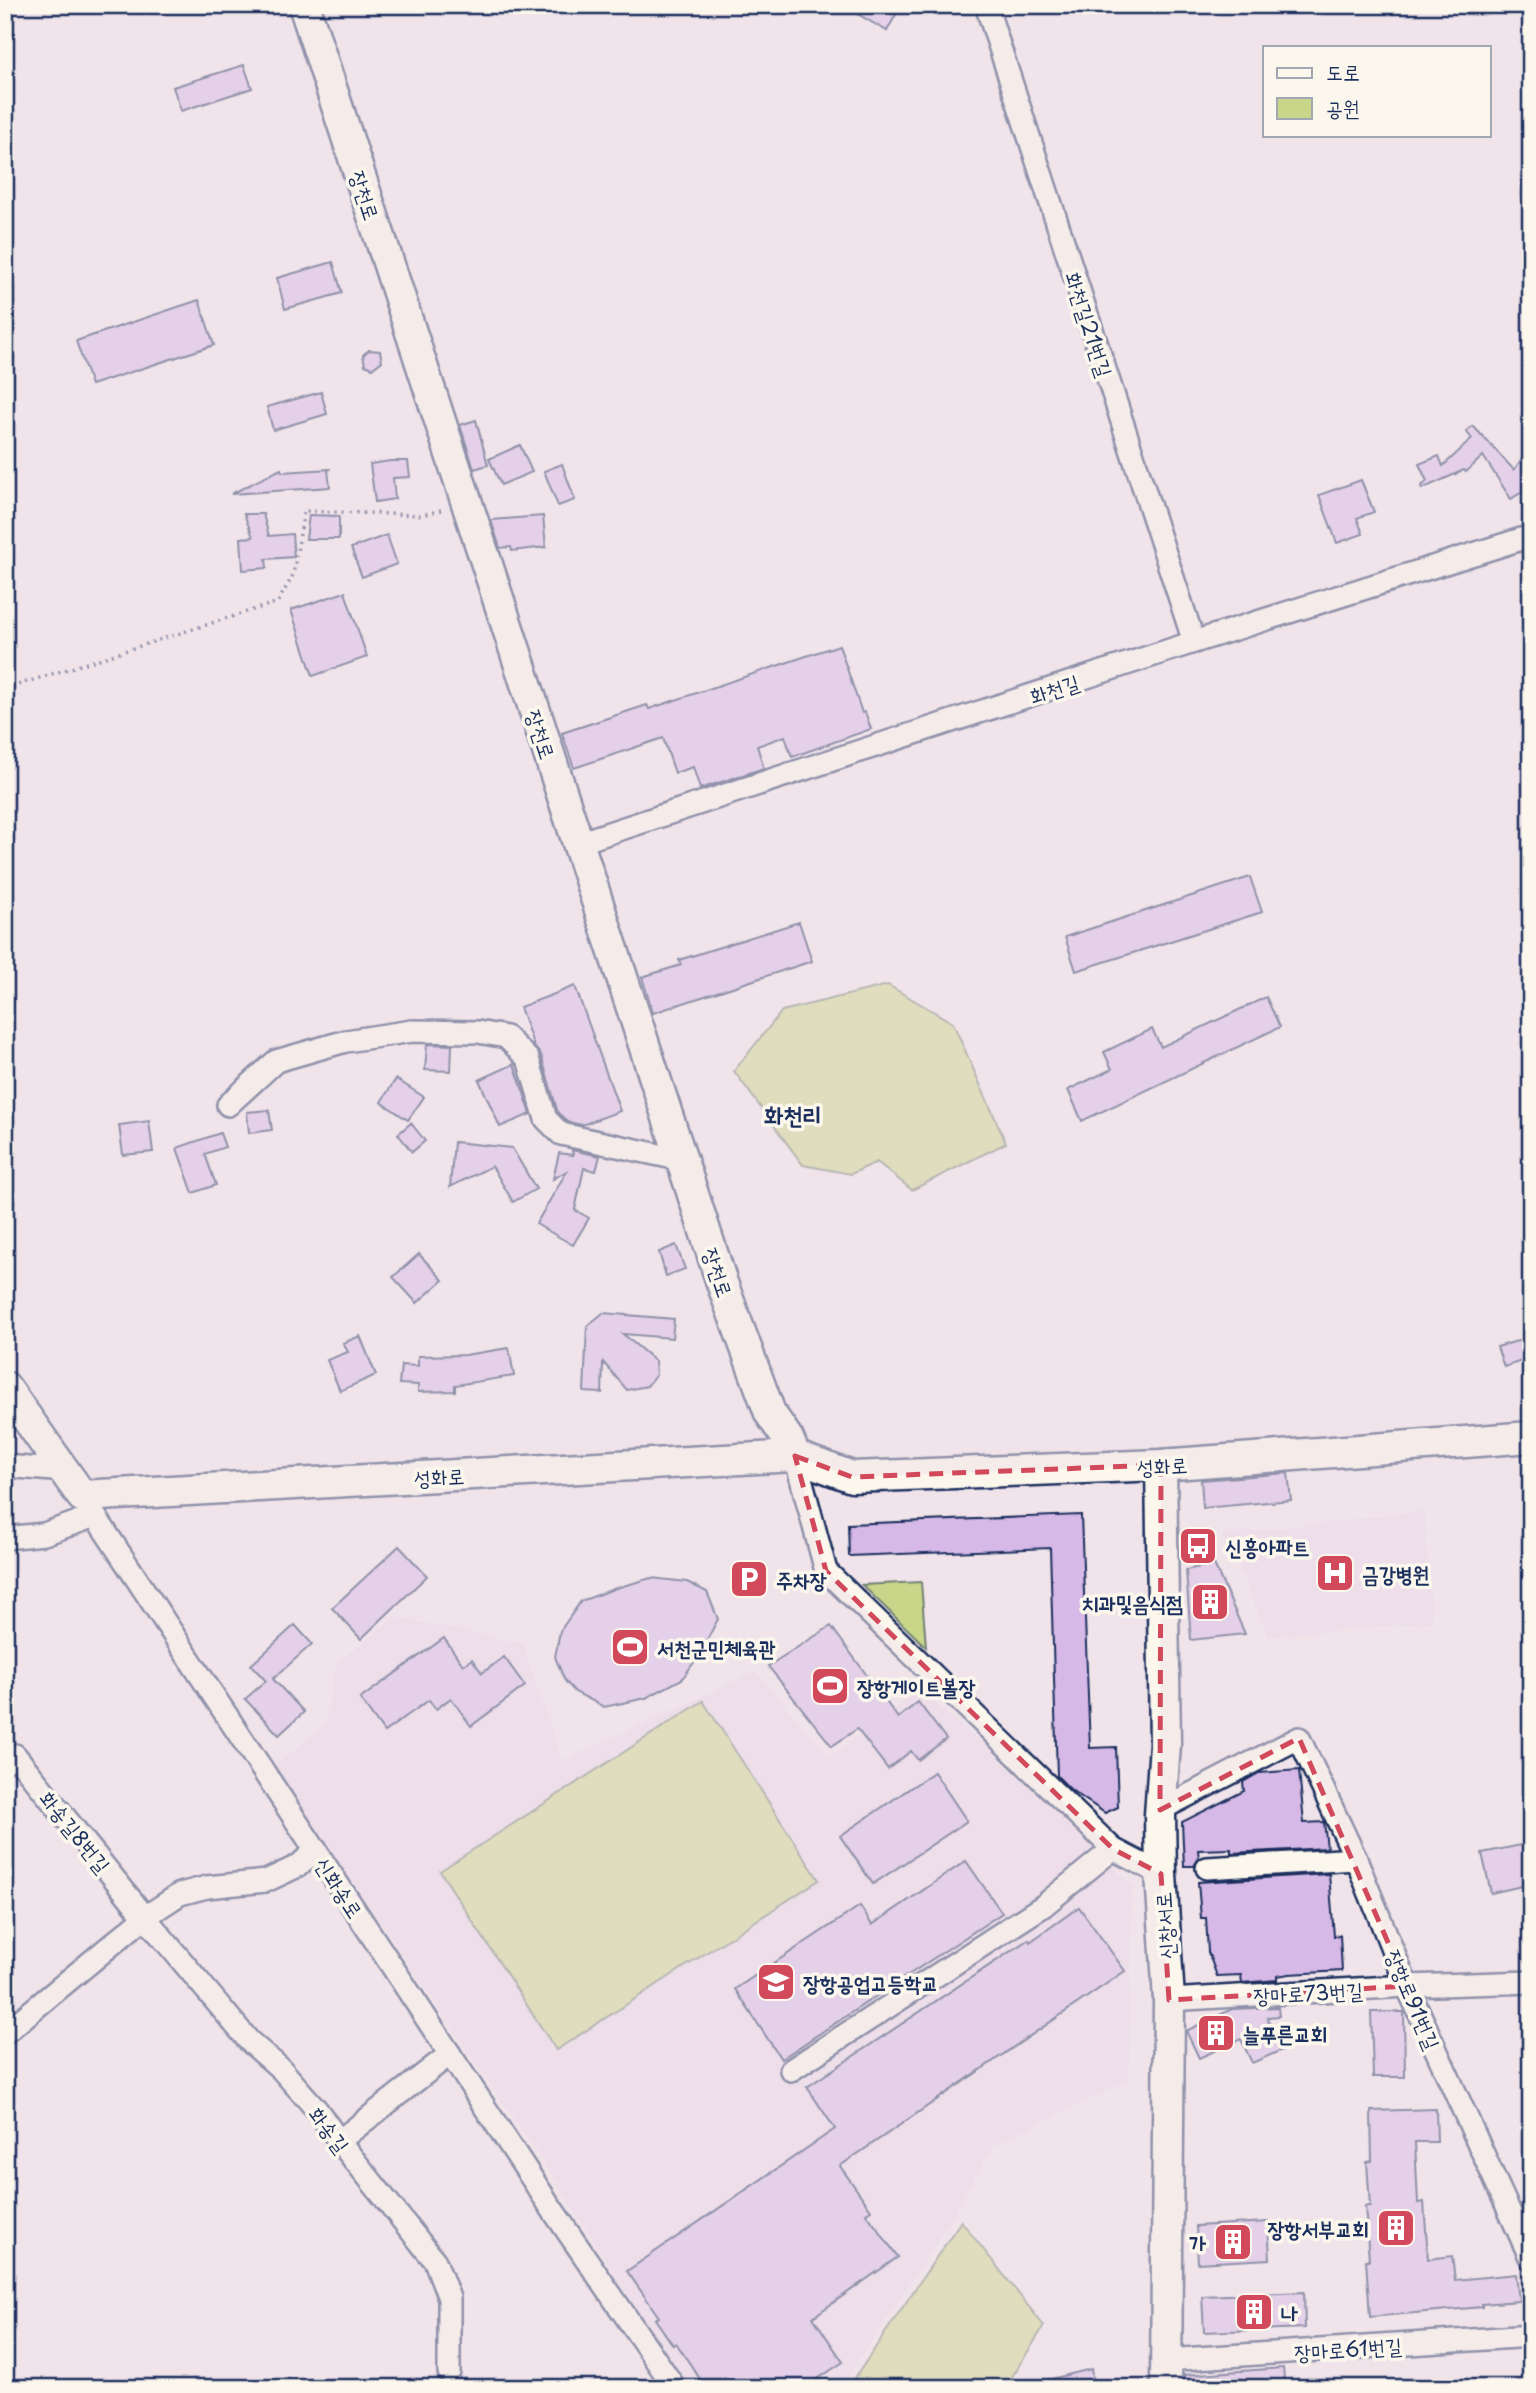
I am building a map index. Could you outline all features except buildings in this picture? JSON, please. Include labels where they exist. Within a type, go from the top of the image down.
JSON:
[{"type":"main road","name":"장천로","points":[[304,5],[722,1283],[770,1413],[789,1439],[795,1456]]},
{"type":"main road","name":"신화송로","points":[[5,1387],[89,1506]]},
{"type":"main road","name":"성화로","points":[[89,1506],[795,1456],[852,1477],[1161,1465],[1531,1437]]},
{"type":"main road","name":"신창서로","points":[[1161,1465],[1165,1744],[1160,1810],[1169,2000],[1166,2374]]},
{"type":"street","name":"화천길21번길","points":[[986,5],[1194,642]]},
{"type":"street","name":"화천길","points":[[578,843],[1194,642],[1531,536]]},
{"type":"street","points":[[228,1105],[276,1062],[334,1044],[412,1031],[478,1032],[506,1037],[528,1059],[546,1119],[561,1134],[682,1160]]},
{"type":"street","points":[[795,1456],[826,1571],[1113,1849],[1161,1874]]},
{"type":"street","points":[[5,1466],[65,1471]]},
{"type":"street","points":[[5,1538],[44,1534],[89,1506]]},
{"type":"street","name":"신화송로","points":[[89,1506],[450,2054],[675,2388]]},
{"type":"street","name":"장항로91번길","points":[[1160,1810],[1299,1738],[1356,1858],[1407,1986],[1531,2259]]},
{"type":"street","name":"화송길8번길","points":[[5,1762],[15,1755],[145,1917]]},
{"type":"street","points":[[791,2070],[1043,1906],[1113,1849]]},
{"type":"street","points":[[5,2033],[145,1917],[180,1894],[207,1887],[266,1881],[298,1866],[316,1850]]},
{"type":"street","points":[[1207,1868],[1356,1858]]},
{"type":"street","name":"화송길","points":[[145,1917],[249,2040],[281,2069],[317,2110],[435,2261],[449,2298],[449,2372]]},
{"type":"street","name":"장마로73번길","points":[[1169,2000],[1407,1986],[1531,1982]]},
{"type":"street","points":[[339,2141],[450,2054]]},
{"type":"street","name":"장마로61번길","points":[[1166,2374],[1531,2336]]},
{"type":"path","points":[[5,689],[278,602],[293,575],[304,511],[422,515],[466,504]]},
{"type":"highlighted area","points":[[795,1456],[852,1477],[1161,1465],[1160,1810],[1299,1738],[1407,1986],[1169,2000],[1161,1874],[1113,1849],[826,1571]]},
{"type":"shaded area","name":"금강병원","points":[[1424,1511],[1432,1622],[1268,1636],[1232,1550],[1221,1535]]},
{"type":"shaded area","name":"장항공업고등학교","points":[[395,1617],[522,1643],[562,1761],[756,1672],[830,1757],[919,1690],[992,1752],[1132,1885],[1129,2080],[994,2145],[933,2248],[840,2388],[688,2388],[556,2182],[275,1766],[326,1723],[336,1664]]},
{"type":"green space","points":[[888,985],[953,1023],[1006,1143],[912,1190],[877,1162],[851,1174],[803,1165],[734,1071],[782,1011]]},
{"type":"green space","points":[[921,1582],[926,1647],[862,1585]]},
{"type":"green space","points":[[703,1701],[819,1880],[556,2050],[440,1871]]},
{"type":"green space","points":[[961,2221],[1044,2326],[1005,2388],[848,2388]]},
{"type":"place","name":"신흥아파트","points":[[1198,1546]]},
{"type":"place","name":"금강병원","points":[[1335,1573]]},
{"type":"place","name":"주차장","points":[[749,1579]]},
{"type":"place","name":"치과및음식점","points":[[1210,1602]]},
{"type":"place","name":"서천군민체육관","points":[[630,1647]]},
{"type":"place","name":"장항게이트볼장","points":[[830,1686]]},
{"type":"place","name":"장항공업고등학교","points":[[776,1982]]},
{"type":"place","name":"늘푸른교회","points":[[1216,2033]]},
{"type":"place","name":"장항서부교회","points":[[1396,2228]]},
{"type":"place","name":"가","points":[[1233,2242]]},
{"type":"place","name":"나","points":[[1254,2312]]},
{"type":"district","name":"화천리","points":[[793,1114]]}]
